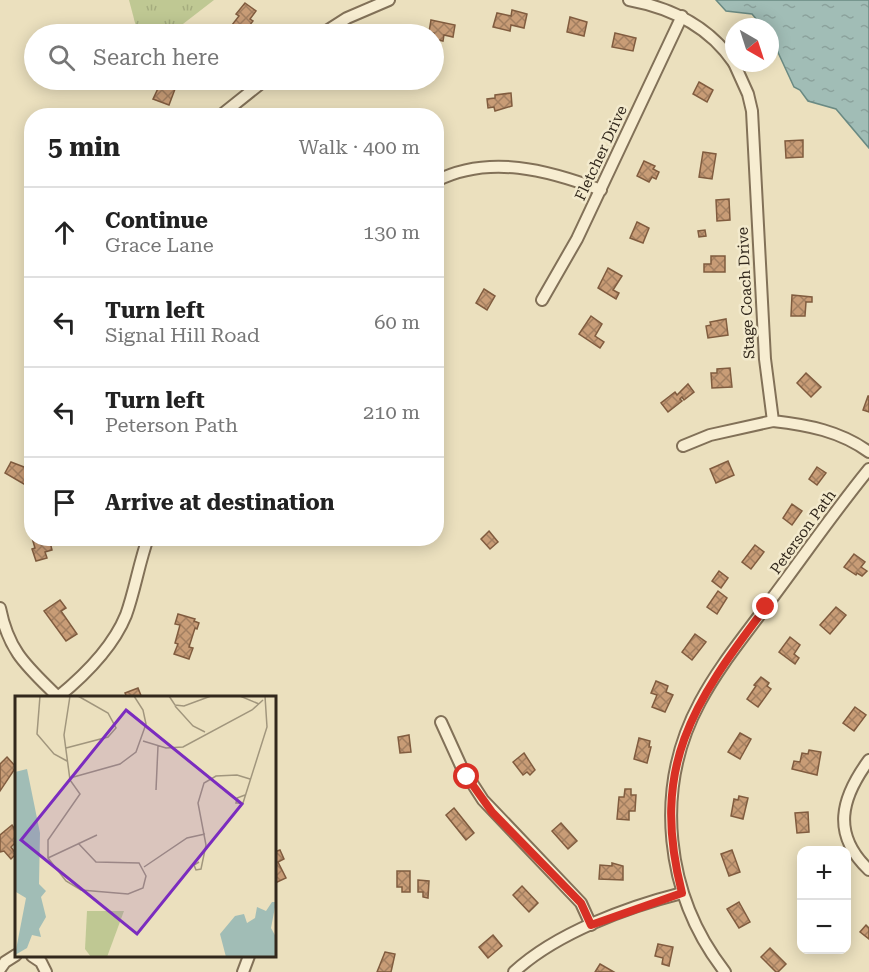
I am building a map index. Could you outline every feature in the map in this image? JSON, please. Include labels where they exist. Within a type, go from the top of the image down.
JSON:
[{"type":"street","points":[[338,24],[389,0]]},
{"type":"street","name":"Stage Coach Drive","points":[[629,0],[656,6],[682,16],[715,39],[725,52]]},
{"type":"street","name":"Fletcher Drive","points":[[542,300],[577,239],[682,16]]},
{"type":"street","name":"Stage Coach Drive","points":[[738,72],[748,94],[752,111],[765,359],[773,421]]},
{"type":"street","points":[[230,108],[252,90]]},
{"type":"street","points":[[444,178],[464,170],[499,166],[522,167],[574,180],[601,190]]},
{"type":"street","points":[[682,446],[710,435],[773,421],[813,426],[833,432],[869,452]]},
{"type":"street","name":"Peterson Path","points":[[725,972],[710,953],[696,928],[682,893],[672,850],[670,816],[676,764],[700,702],[727,660],[869,469]]},
{"type":"street","points":[[60,696],[91,667],[117,632],[126,614],[146,546]]},
{"type":"street","points":[[0,608],[4,628],[15,651],[58,696]]},
{"type":"street","points":[[441,722],[461,766],[483,800],[581,903],[591,925]]},
{"type":"street","points":[[869,760],[852,784],[846,798],[844,817],[847,836],[853,852],[869,870]]},
{"type":"street","points":[[514,972],[550,944],[591,925],[682,893]]},
{"type":"street","points":[[0,969],[5,962],[15,956]]},
{"type":"street","points":[[34,957],[41,962],[46,972]]},
{"type":"street","points":[[243,972],[249,957]]},
{"type":"green space","points":[[129,0],[214,0],[183,24],[135,24]]},
{"type":"water","points":[[716,0],[869,0],[869,148],[836,109],[808,101],[800,90],[794,87],[779,54],[779,18],[755,18],[752,14],[726,11]]},
{"type":"building","points":[[245,3],[256,11],[250,19],[253,21],[251,24],[233,24],[239,16],[236,14]]},
{"type":"building","points":[[512,10],[527,14],[524,28],[511,25],[510,31],[493,27],[497,13],[511,16]]},
{"type":"building","points":[[570,17],[587,22],[584,36],[567,32]]},
{"type":"building","points":[[431,20],[455,25],[453,37],[444,35],[444,24],[430,24]]},
{"type":"building","points":[[615,33],[636,38],[633,51],[612,47]]},
{"type":"building","points":[[699,82],[713,90],[707,102],[693,94]]},
{"type":"building","points":[[157,90],[175,90],[169,105],[153,99]]},
{"type":"building","points":[[511,93],[512,106],[495,111],[494,107],[488,108],[487,99],[495,98],[495,95]]},
{"type":"building","points":[[803,140],[803,157],[786,158],[785,141]]},
{"type":"building","points":[[703,152],[716,154],[712,179],[699,177]]},
{"type":"building","points":[[644,161],[655,166],[653,169],[659,172],[656,179],[652,177],[649,182],[637,176]]},
{"type":"building","points":[[729,199],[730,220],[717,221],[716,200]]},
{"type":"building","points":[[637,222],[649,228],[643,243],[630,238]]},
{"type":"building","points":[[705,230],[706,236],[699,237],[698,231]]},
{"type":"building","points":[[711,256],[725,256],[725,272],[704,272],[704,264],[711,264]]},
{"type":"building","points":[[608,268],[622,276],[613,290],[619,293],[616,299],[598,288]]},
{"type":"building","points":[[484,289],[495,296],[487,310],[476,303]]},
{"type":"building","points":[[792,295],[812,297],[812,302],[806,302],[805,316],[791,316]]},
{"type":"building","points":[[591,316],[602,324],[595,336],[604,342],[600,348],[579,334]]},
{"type":"building","points":[[726,319],[728,335],[708,338],[706,326],[711,325],[710,322]]},
{"type":"building","points":[[730,368],[732,387],[712,388],[711,373],[717,373],[717,369]]},
{"type":"building","points":[[806,373],[821,387],[811,397],[797,383]]},
{"type":"building","points":[[688,384],[694,392],[684,400],[682,397],[680,399],[682,401],[668,412],[661,403],[675,392],[677,395]]},
{"type":"building","points":[[869,396],[869,412],[863,410]]},
{"type":"building","points":[[728,461],[734,475],[716,483],[710,469]]},
{"type":"building","points":[[11,462],[24,467],[24,484],[5,473]]},
{"type":"building","points":[[817,467],[826,473],[817,485],[809,479]]},
{"type":"building","points":[[792,504],[802,511],[792,525],[783,518]]},
{"type":"building","points":[[489,531],[498,542],[490,549],[481,539]]},
{"type":"building","points":[[755,545],[764,552],[751,569],[742,562]]},
{"type":"building","points":[[34,546],[51,546],[52,550],[45,552],[47,558],[36,561],[32,549]]},
{"type":"building","points":[[854,554],[865,562],[861,567],[867,571],[862,576],[844,567]]},
{"type":"building","points":[[719,571],[728,578],[721,588],[712,581]]},
{"type":"building","points":[[718,591],[727,598],[717,614],[707,607]]},
{"type":"building","points":[[60,600],[66,608],[61,611],[77,634],[66,641],[44,611]]},
{"type":"building","points":[[836,607],[846,615],[830,634],[820,625]]},
{"type":"building","points":[[178,614],[195,619],[194,621],[199,623],[189,647],[193,648],[189,659],[174,654],[178,644],[175,643],[180,625],[175,624]]},
{"type":"building","points":[[695,634],[706,642],[692,660],[682,652]]},
{"type":"building","points":[[790,637],[800,645],[794,654],[799,658],[795,664],[779,652]]},
{"type":"building","points":[[761,677],[769,683],[767,686],[771,689],[758,707],[747,699]]},
{"type":"building","points":[[656,681],[668,686],[666,692],[673,695],[665,712],[652,707],[657,695],[651,693]]},
{"type":"building","points":[[138,688],[141,696],[126,696],[125,693]]},
{"type":"building","points":[[855,707],[866,715],[854,731],[843,723]]},
{"type":"building","points":[[740,733],[751,739],[740,759],[728,752]]},
{"type":"building","points":[[409,735],[411,752],[400,753],[398,737]]},
{"type":"building","points":[[639,738],[650,741],[649,747],[651,747],[647,763],[634,759]]},
{"type":"building","points":[[809,750],[821,752],[817,775],[792,769],[794,761],[800,762],[802,753],[808,754]]},
{"type":"building","points":[[524,753],[535,770],[530,775],[527,772],[523,775],[513,762]]},
{"type":"building","points":[[7,757],[15,768],[0,791],[0,764]]},
{"type":"building","points":[[625,789],[631,789],[631,795],[636,795],[635,811],[629,811],[629,820],[617,819],[619,797],[624,797]]},
{"type":"building","points":[[739,796],[748,798],[743,819],[731,816],[734,799],[738,800]]},
{"type":"building","points":[[454,808],[474,833],[466,840],[446,815]]},
{"type":"building","points":[[808,812],[809,832],[797,833],[795,813]]},
{"type":"building","points":[[561,823],[577,841],[568,849],[552,831]]},
{"type":"building","points":[[12,825],[15,830],[15,843],[11,847],[15,855],[11,859],[4,851],[0,852],[0,835]]},
{"type":"building","points":[[280,850],[284,859],[278,862],[286,878],[276,883],[276,851]]},
{"type":"building","points":[[732,850],[740,872],[729,876],[721,854]]},
{"type":"building","points":[[612,863],[623,866],[623,880],[599,879],[600,865],[612,866]]},
{"type":"building","points":[[397,871],[410,871],[410,892],[402,892],[402,887],[397,887]]},
{"type":"building","points":[[418,880],[429,881],[428,898],[423,897],[423,892],[418,892]]},
{"type":"building","points":[[522,886],[538,903],[529,912],[513,895]]},
{"type":"building","points":[[739,902],[750,922],[739,928],[727,909]]},
{"type":"building","points":[[866,925],[869,928],[869,939],[860,932]]},
{"type":"building","points":[[493,935],[502,946],[488,958],[479,947]]},
{"type":"building","points":[[658,944],[673,947],[669,966],[662,964],[663,958],[655,956]]},
{"type":"building","points":[[770,948],[786,964],[778,972],[761,957]]},
{"type":"building","points":[[385,952],[395,954],[391,972],[377,972]]},
{"type":"building","points":[[600,964],[614,972],[595,972]]},
{"type":"route","points":[[467,777],[492,812],[581,903],[591,925],[682,893],[672,850],[670,816],[676,764],[682,743],[700,702],[713,680],[766,607]]}]
